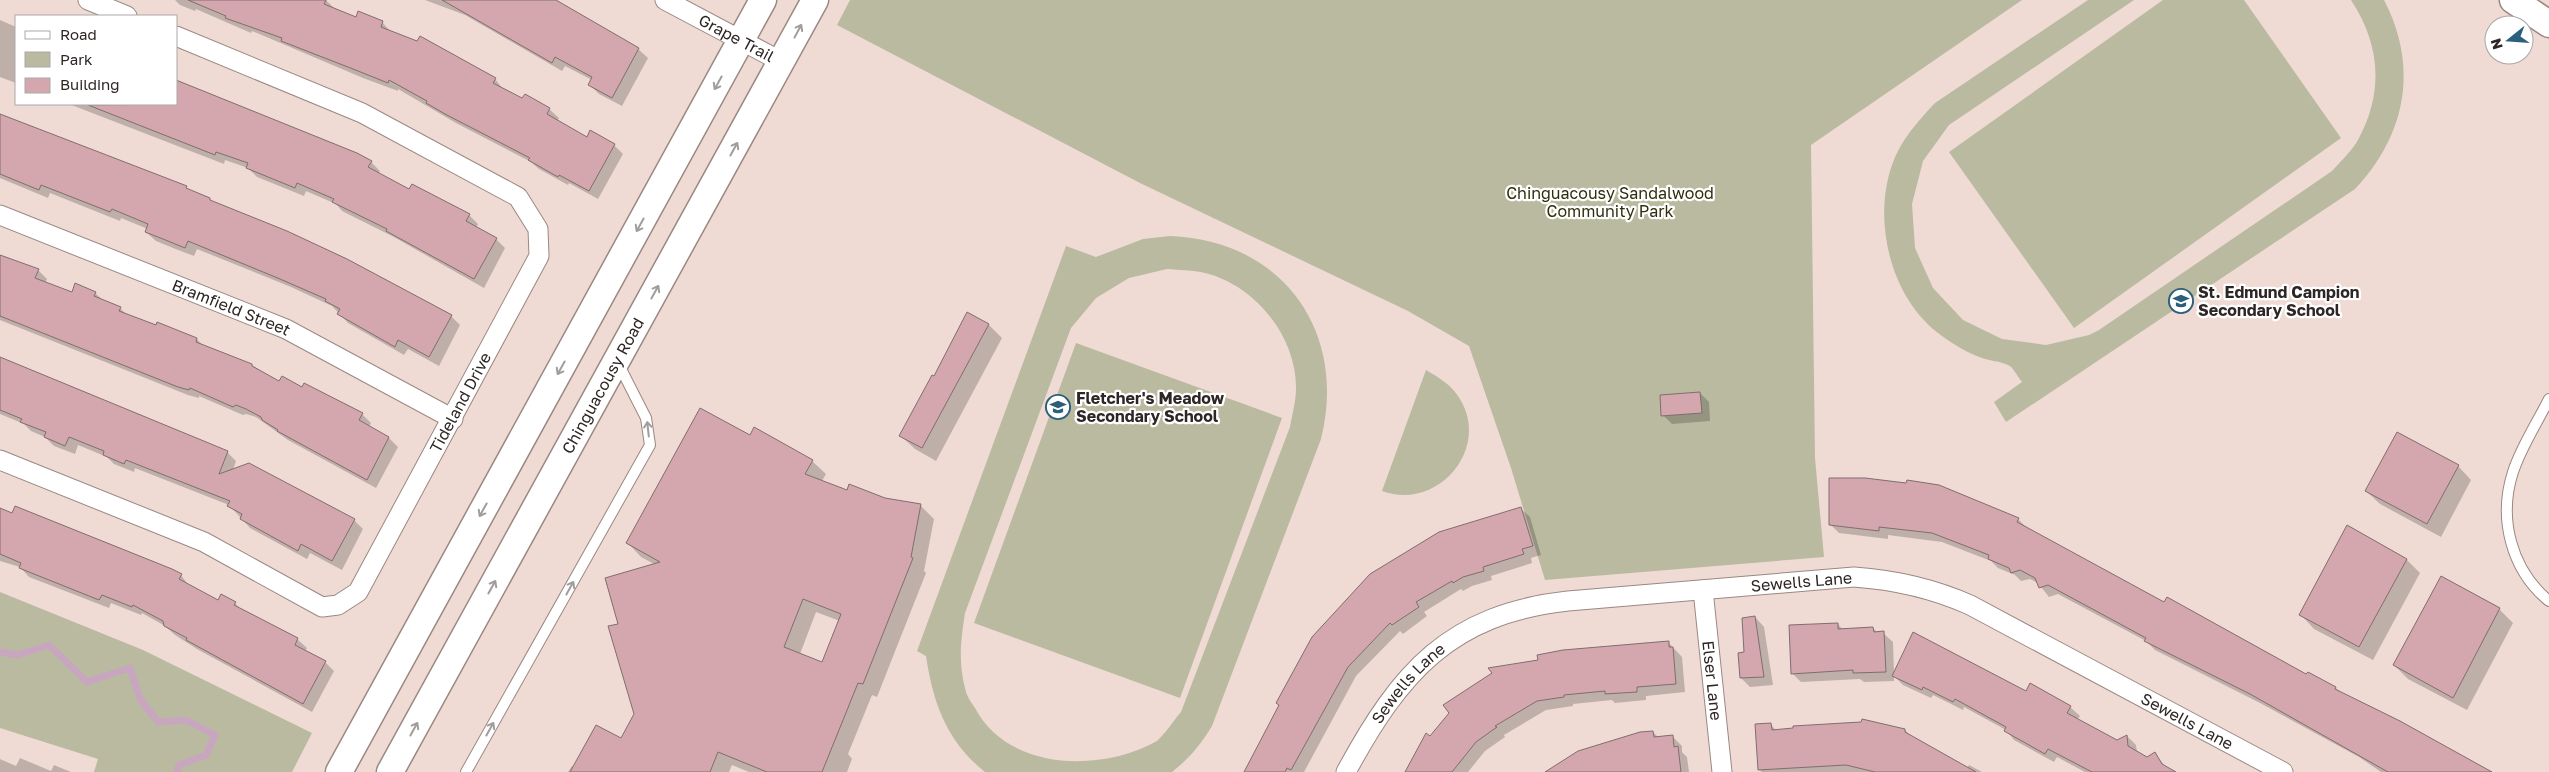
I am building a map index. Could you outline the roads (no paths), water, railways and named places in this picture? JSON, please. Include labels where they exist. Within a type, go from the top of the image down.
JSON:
[{"type":"main road","points":[[339,772],[764,0]]},
{"type":"main road","name":"Chinguacousy Road","points":[[390,772],[815,0]]},
{"type":"main road","points":[[2513,0],[2549,24]]},
{"type":"street","points":[[88,0],[125,15]]},
{"type":"street","name":"Grape Trail","points":[[665,0],[782,62]]},
{"type":"street","name":"Tideland Drive","points":[[0,460],[204,542],[322,607],[338,605],[358,592],[539,256],[538,229],[518,197],[362,113],[178,37]]},
{"type":"street","name":"Bramfield Street","points":[[0,215],[286,329],[452,419]]},
{"type":"street","name":"Sewells Lane","points":[[1346,772],[1368,732],[1402,683],[1430,657],[1478,625],[1496,616],[1544,603],[1854,577],[1888,579],[1922,587],[1970,605],[2283,772]]},
{"type":"street","name":"Elser Lane","points":[[1703,590],[1722,772]]},
{"type":"lane","points":[[466,772],[650,445],[646,418],[617,360]]},
{"type":"lane","points":[[2549,399],[2513,471],[2508,496],[2507,524],[2510,542],[2517,560],[2528,578],[2549,601]]},
{"type":"waterway","points":[[0,652],[17,655],[49,645],[87,682],[130,668],[140,699],[158,722],[186,720],[215,735],[206,755],[179,765],[177,772]]},
{"type":"place","name":"St. Edmund Campion Secondary School","points":[[2181,301]]},
{"type":"place","name":"Fletcher's Meadow Secondary School","points":[[1058,407]]},
{"type":"park label","name":"Chinguacousy Sandalwood Community Park","points":[[1610,202]]}]
